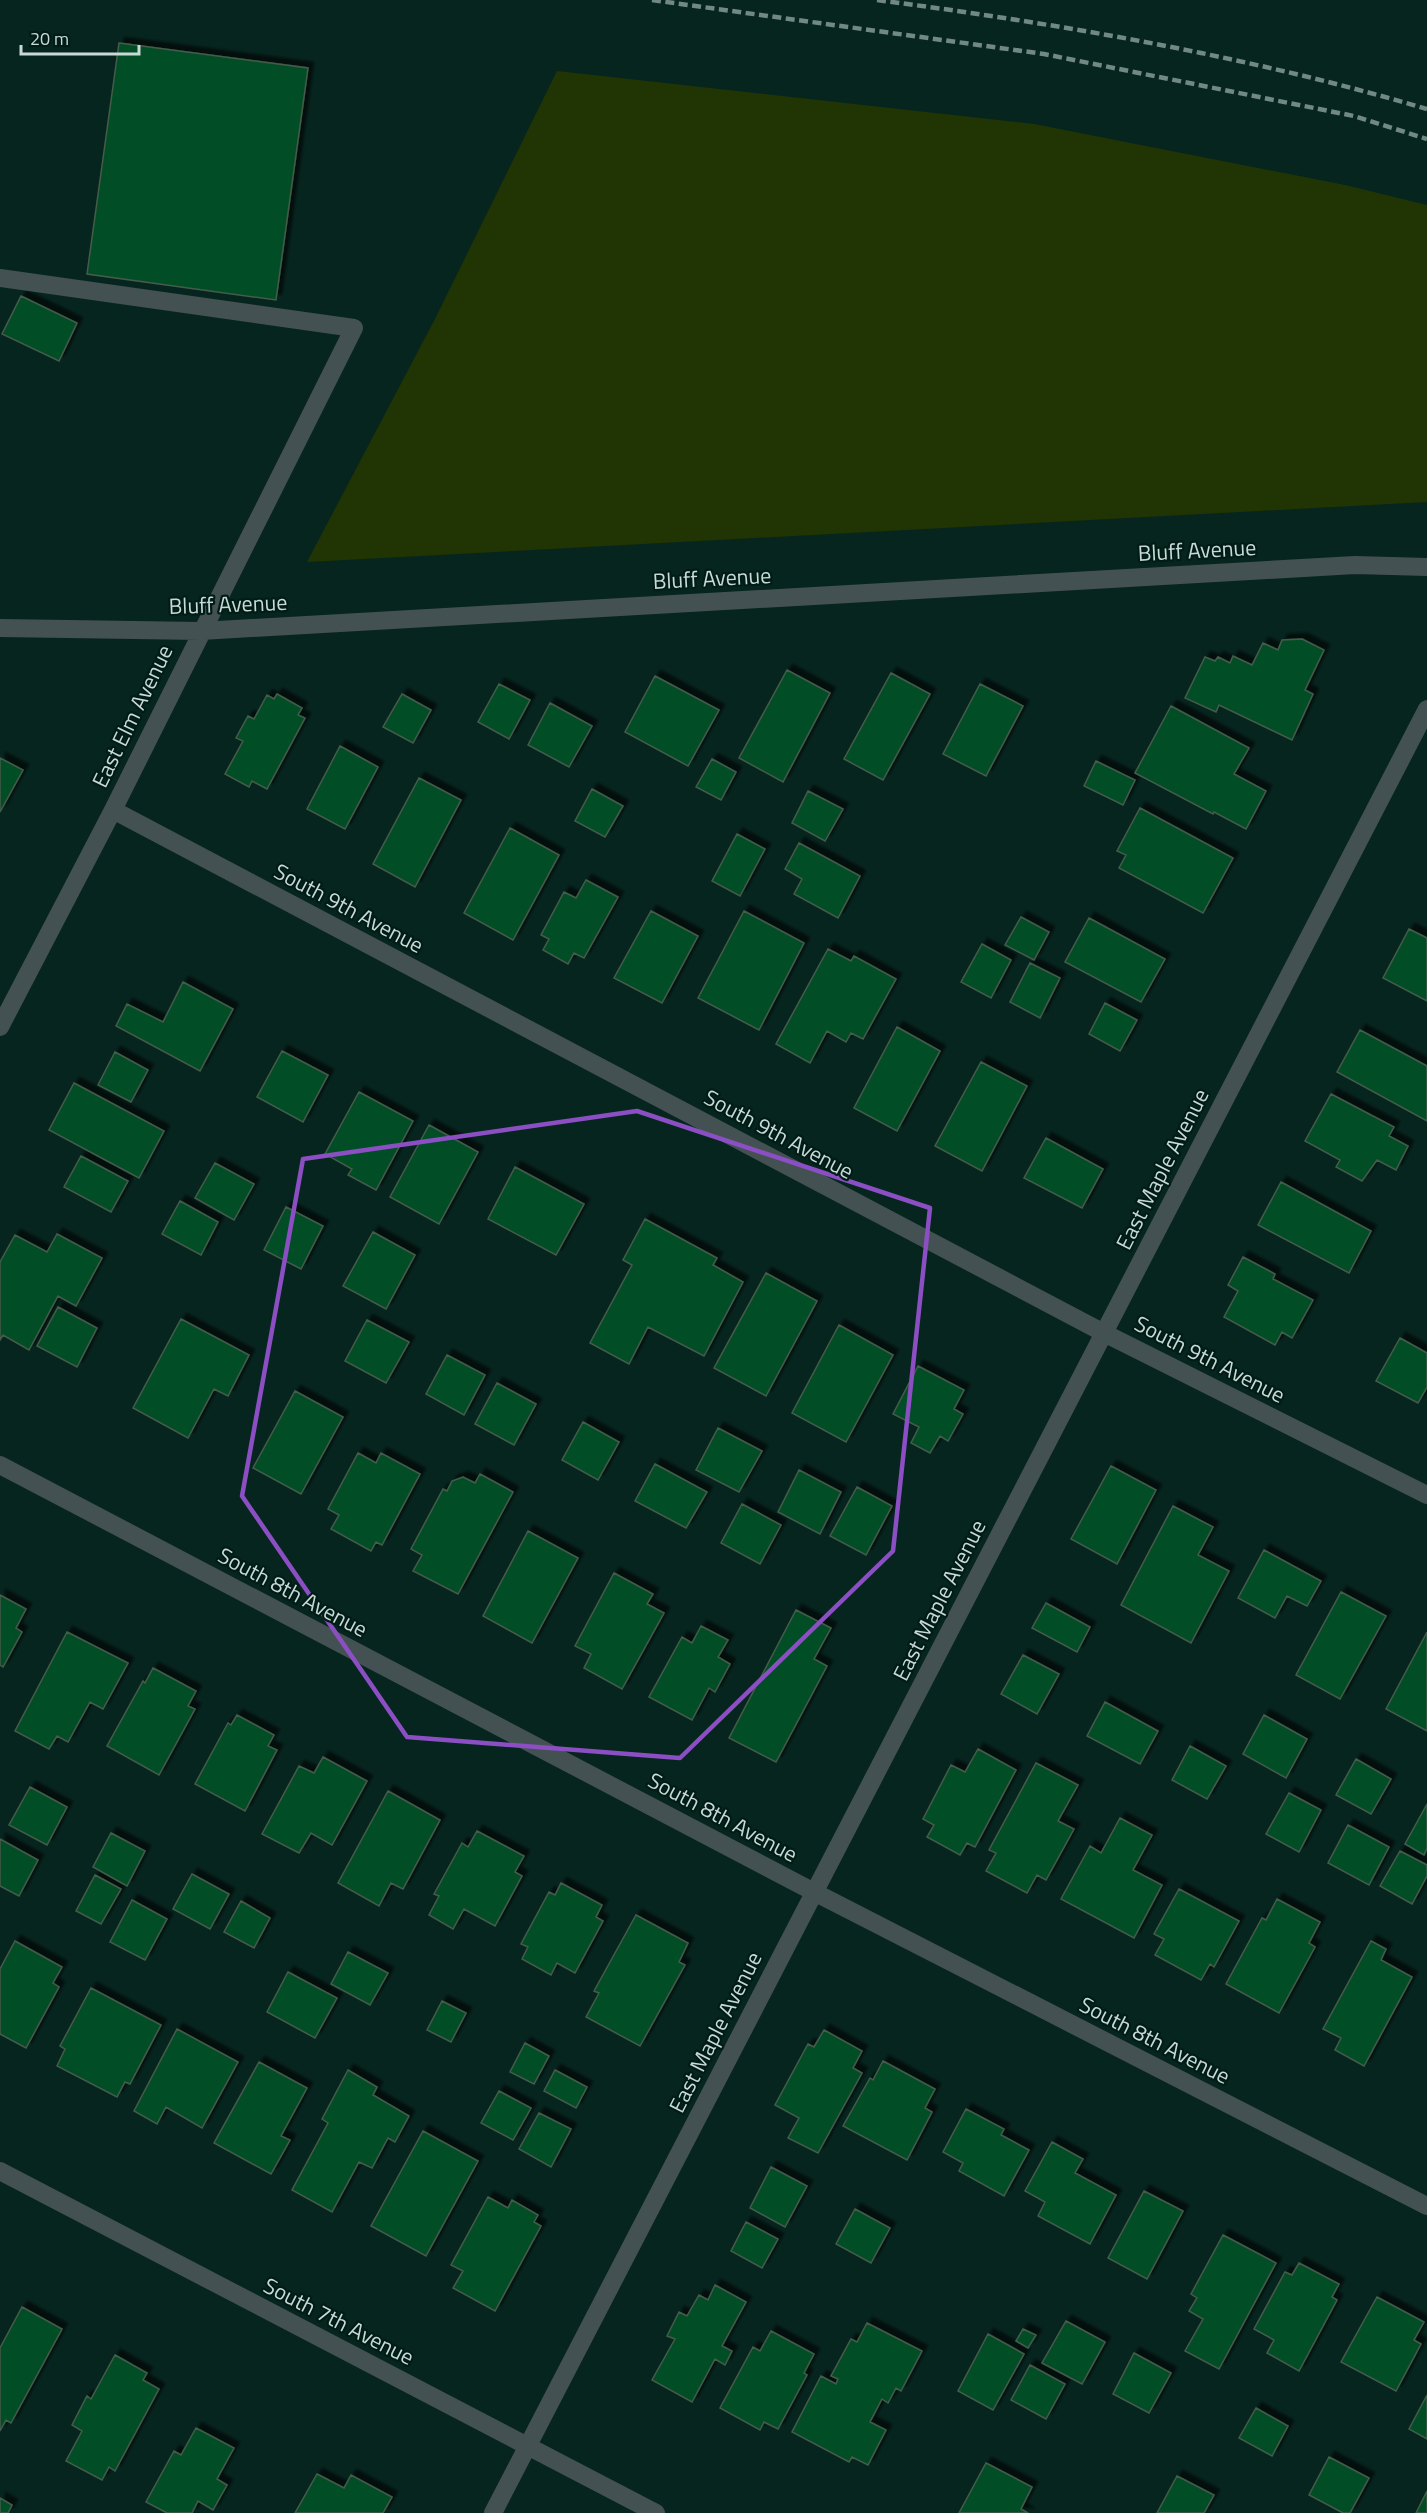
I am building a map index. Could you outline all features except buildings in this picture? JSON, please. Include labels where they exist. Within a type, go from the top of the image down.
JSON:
[{"type":"street","name":"East Elm Avenue","points":[[0,278],[354,328],[113,810],[0,1027]]},
{"type":"street","name":"Bluff Avenue","points":[[0,628],[201,631],[1355,565],[1427,567]]},
{"type":"street","name":"East Maple Avenue","points":[[493,2513],[1427,709]]},
{"type":"street","name":"South 9th Avenue","points":[[113,810],[1104,1333],[1427,1495]]},
{"type":"street","name":"South 8th Avenue","points":[[0,1465],[814,1892],[1427,2206]]},
{"type":"street","name":"South 7th Avenue","points":[[0,2171],[656,2513]]},
{"type":"highlighted area","points":[[637,1111],[930,1208],[893,1551],[680,1758],[407,1737],[242,1496],[303,1159]]},
{"type":"green space","points":[[557,71],[1034,124],[1345,185],[1427,205],[1427,502],[307,562],[435,319]]},
{"type":"railway","points":[[652,0],[1044,54],[1354,116],[1427,139]]},
{"type":"railway","points":[[877,0],[1085,31],[1154,44],[1291,73],[1427,109]]}]
